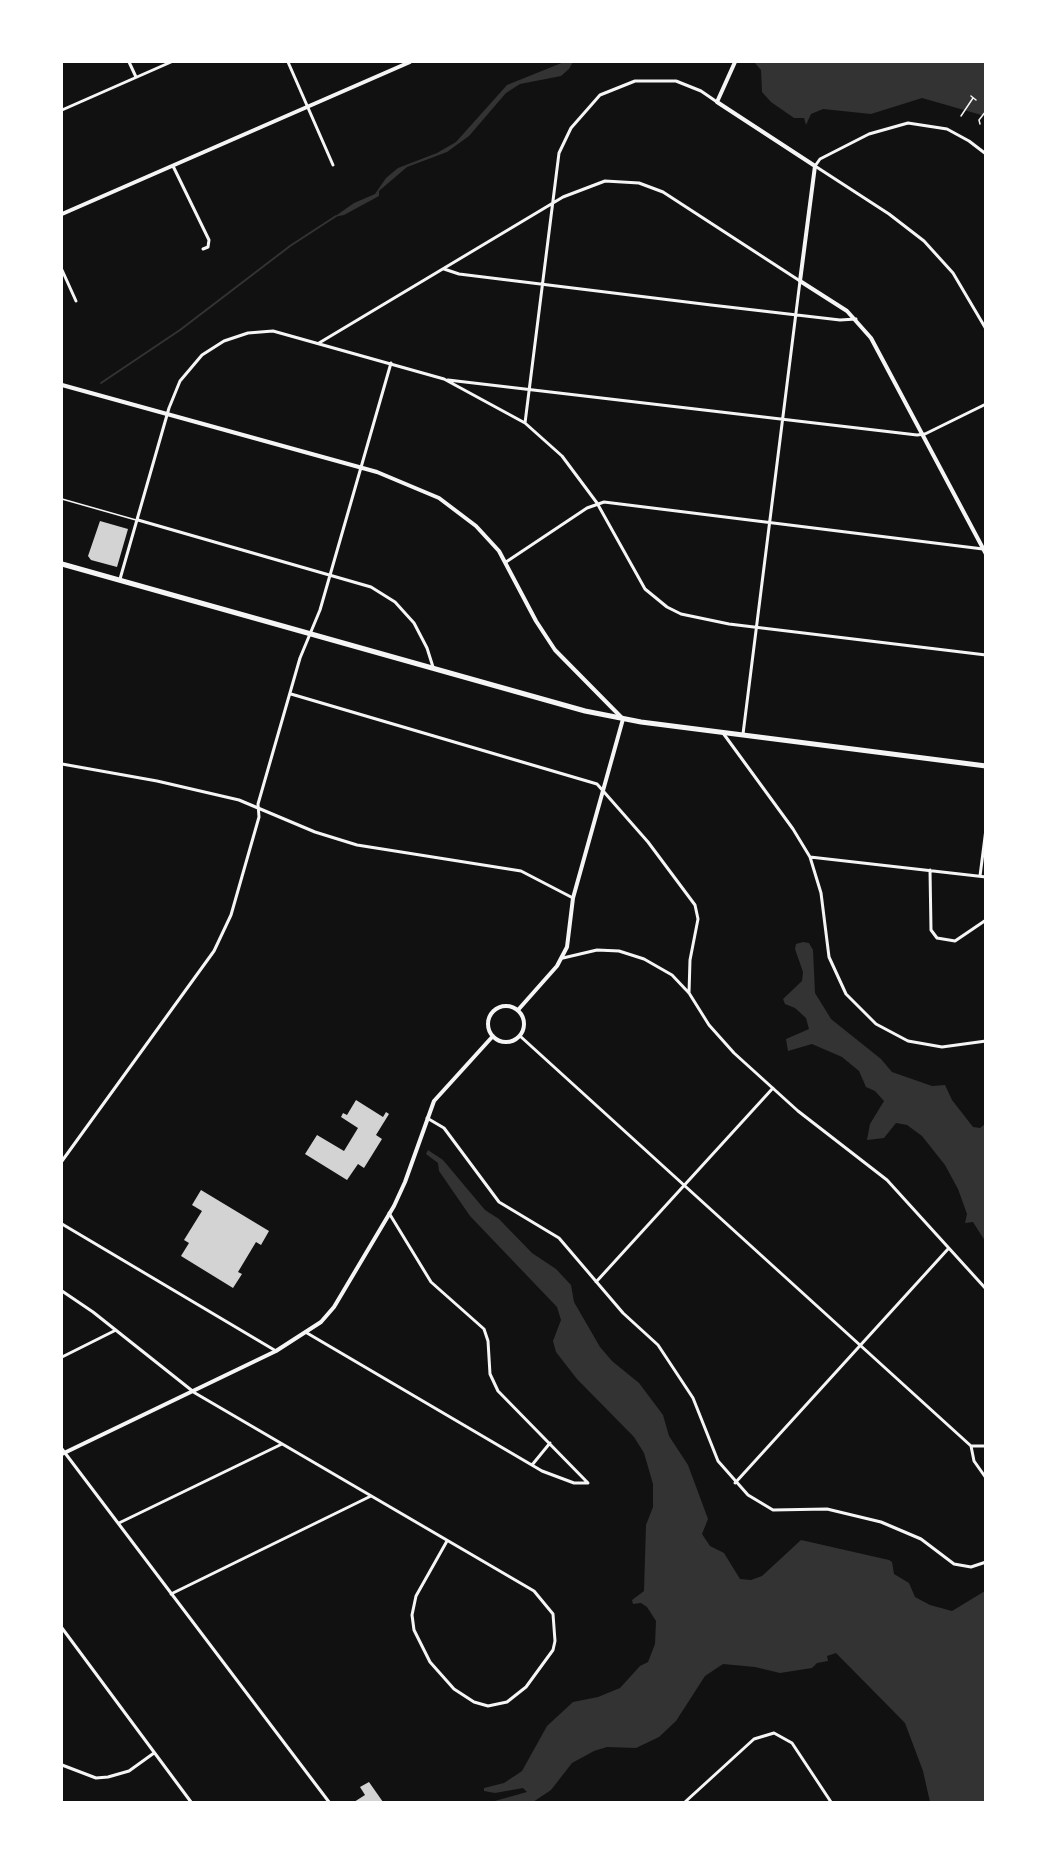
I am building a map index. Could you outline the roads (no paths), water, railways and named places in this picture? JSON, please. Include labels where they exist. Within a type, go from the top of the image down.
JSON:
[{"type":"main road","points":[[62,564],[433,669],[623,719],[986,766]]},
{"type":"street","points":[[129,62],[136,77]]},
{"type":"street","points":[[62,110],[171,62]]},
{"type":"street","points":[[288,62],[333,165]]},
{"type":"street","points":[[62,214],[410,62]]},
{"type":"street","points":[[717,102],[735,62]]},
{"type":"street","points":[[525,423],[560,153],[566,137],[579,116],[600,96],[635,81],[664,80],[688,85],[889,214],[924,240],[953,273],[986,329]]},
{"type":"street","points":[[742,736],[815,166],[820,159],[869,134],[908,123],[946,129],[969,141],[986,154]]},
{"type":"street","points":[[173,166],[209,240],[208,247],[203,249]]},
{"type":"street","points":[[319,343],[574,191],[605,181],[628,181],[651,187],[856,319],[871,338],[984,552]]},
{"type":"street","points":[[444,269],[459,274],[796,315],[840,320],[856,319]]},
{"type":"street","points":[[62,270],[76,301]]},
{"type":"street","points":[[120,581],[174,394],[188,369],[202,355],[224,341],[260,331],[283,333],[444,379],[923,435],[986,404]]},
{"type":"street","points":[[62,1161],[214,951],[237,901],[259,817],[258,807],[290,694],[330,575],[391,363]]},
{"type":"street","points":[[444,379],[525,423],[562,456],[597,504],[638,578],[654,598],[667,607],[693,618],[986,655]]},
{"type":"street","points":[[62,385],[360,467],[399,479],[439,498],[476,526],[506,562],[536,621],[555,650],[623,719],[573,897],[569,938],[563,958],[518,1010]]},
{"type":"street","points":[[506,562],[597,504],[769,523],[984,552]]},
{"type":"street","points":[[138,520],[371,587],[394,602],[421,635],[433,669]]},
{"type":"street","points":[[290,694],[589,779],[604,789],[695,905],[698,919],[690,960],[689,993]]},
{"type":"street","points":[[723,733],[794,829],[810,857],[821,893],[826,942],[833,970],[846,994],[859,1009],[886,1031],[908,1041],[942,1047],[986,1041]]},
{"type":"street","points":[[62,764],[196,789],[258,807],[315,832],[357,845],[521,871],[573,897]]},
{"type":"street","points":[[980,876],[986,829]]},
{"type":"street","points":[[810,857],[986,877]]},
{"type":"street","points":[[930,870],[931,930],[937,938],[955,941],[986,920]]},
{"type":"street","points":[[563,958],[597,950],[630,954],[662,968],[689,993],[718,1036],[773,1088],[887,1180],[986,1289]]},
{"type":"street","points":[[508,1006],[518,1010],[524,1025],[520,1036],[507,1042],[493,1036],[489,1021],[494,1012],[508,1006]]},
{"type":"street","points":[[329,1803],[119,1523],[62,1452],[276,1351],[307,1334],[334,1306],[389,1213],[405,1182],[427,1118],[439,1093],[471,1063],[493,1036]]},
{"type":"street","points":[[520,1036],[971,1446],[974,1461],[986,1478]]},
{"type":"street","points":[[596,1282],[773,1088]]},
{"type":"street","points":[[427,1118],[444,1128],[499,1202],[559,1238],[622,1313],[668,1357],[693,1398],[718,1461],[735,1483],[761,1504],[773,1510],[839,1511],[910,1533],[954,1564],[971,1567],[986,1562]]},
{"type":"street","points":[[307,1334],[532,1465],[574,1483],[588,1483],[498,1391],[490,1374],[488,1341],[484,1329],[430,1282],[389,1213]]},
{"type":"street","points":[[62,1224],[276,1351]]},
{"type":"street","points":[[735,1483],[859,1344],[948,1249]]},
{"type":"street","points":[[62,1291],[116,1330],[192,1391],[534,1591],[553,1614],[556,1631],[553,1650],[522,1691],[507,1702],[494,1706],[474,1702],[445,1681],[430,1662],[414,1630],[412,1616],[416,1596],[447,1541]]},
{"type":"street","points":[[62,1357],[116,1330]]},
{"type":"street","points":[[532,1465],[550,1443]]},
{"type":"street","points":[[119,1523],[282,1444]]},
{"type":"street","points":[[971,1446],[986,1446]]},
{"type":"street","points":[[171,1594],[371,1496]]},
{"type":"street","points":[[62,1628],[191,1803]]},
{"type":"street","points":[[685,1803],[754,1739],[774,1733],[792,1743],[831,1803]]},
{"type":"street","points":[[62,1765],[96,1778],[108,1777],[129,1771],[154,1753]]},
{"type":"lane","points":[[62,499],[138,520]]},
{"type":"waterway","points":[[101,383],[180,330],[290,246],[336,216]]}]
